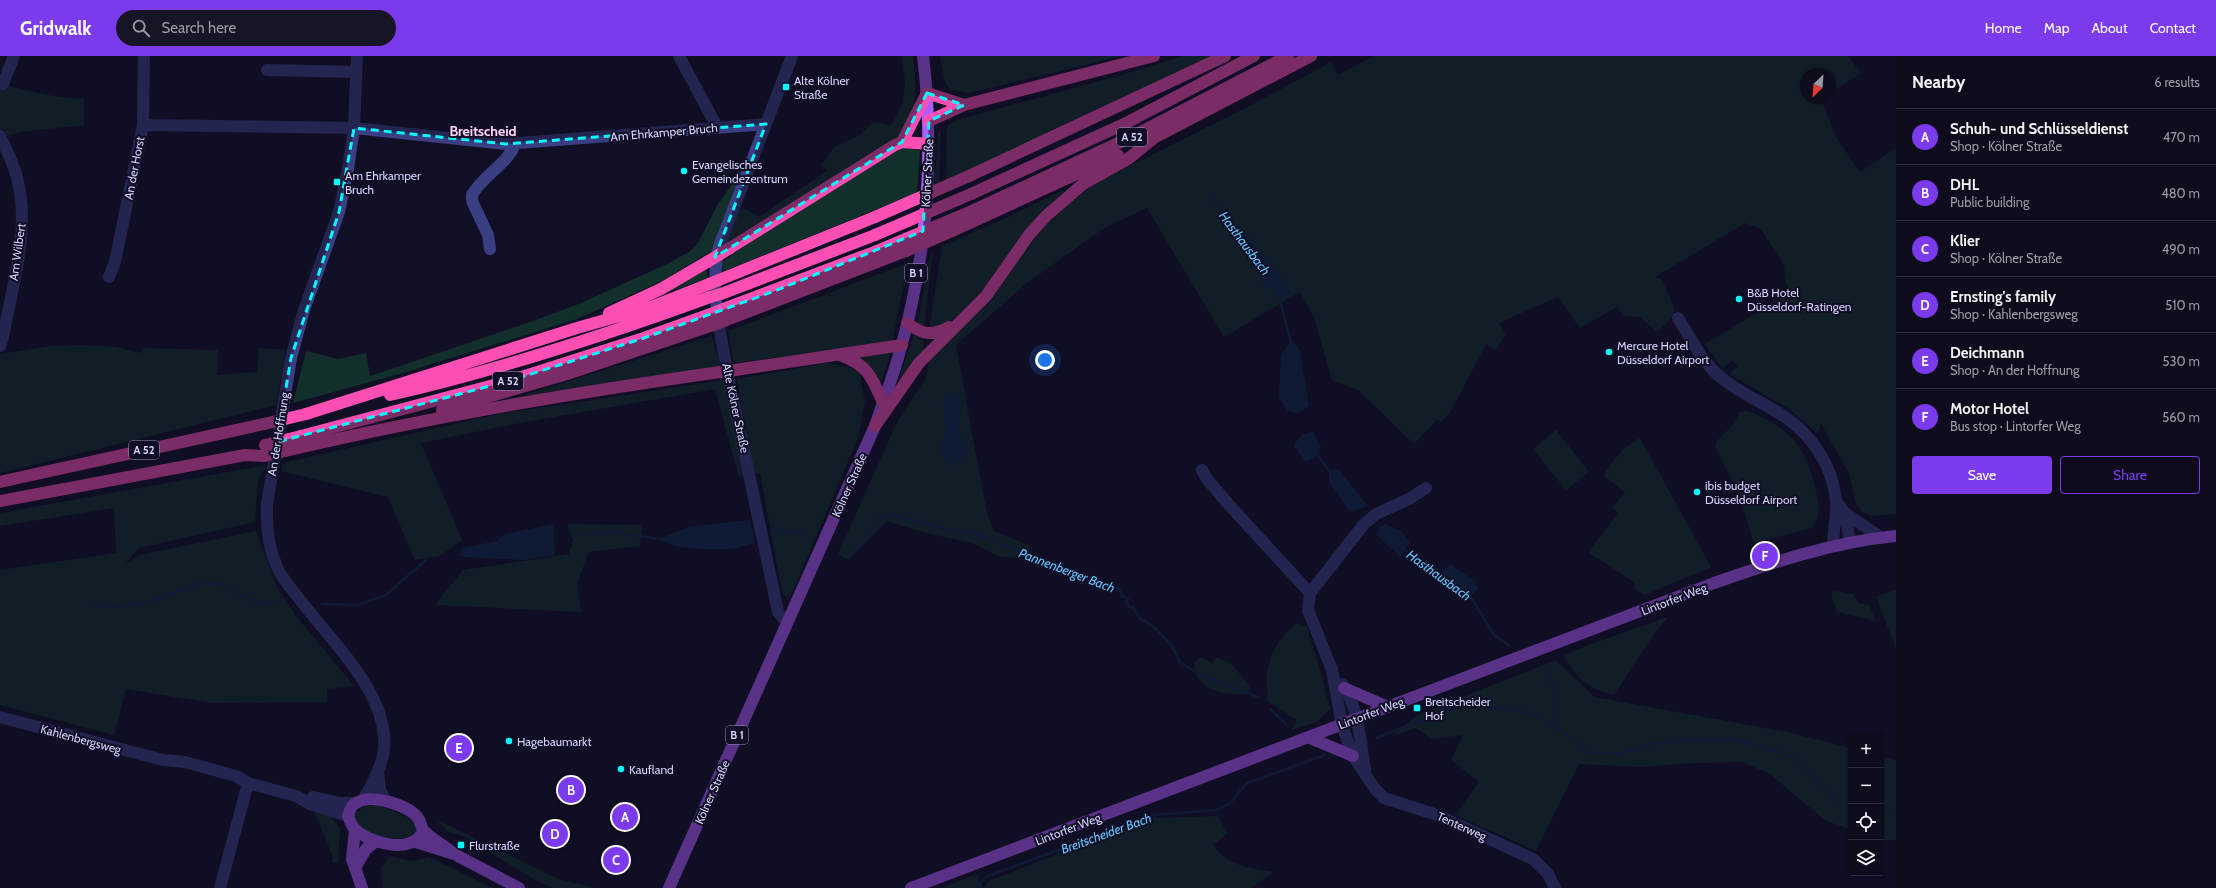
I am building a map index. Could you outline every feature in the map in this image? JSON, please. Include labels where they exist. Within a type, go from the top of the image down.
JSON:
[{"type":"highway","points":[[929,121],[964,105],[1154,56]]},
{"type":"highway","points":[[306,414],[577,328],[651,307],[875,217],[969,176],[1225,56]]},
{"type":"highway","name":"A 52","points":[[0,482],[264,424],[502,366],[637,324],[716,296],[875,235],[971,194],[1124,124],[1254,56]]},
{"type":"highway","name":"A 52","points":[[0,501],[245,455],[264,450],[301,436],[509,381],[644,338],[718,317],[972,211],[1130,138],[1288,56]]},
{"type":"highway","points":[[356,435],[567,374],[718,317],[906,250],[952,231],[1155,137],[1311,56]]},
{"type":"highway","points":[[577,328],[661,289],[902,142],[927,93],[964,105]]},
{"type":"highway","points":[[875,426],[923,357],[986,296],[1029,235],[1054,208],[1083,184],[1128,159],[1155,137]]},
{"type":"highway","points":[[902,142],[929,144]]},
{"type":"highway","points":[[906,323],[919,332],[930,335],[938,333],[961,320]]},
{"type":"highway","points":[[264,450],[298,448],[356,435],[580,392],[902,345]]},
{"type":"highway","points":[[839,355],[854,360],[865,368],[874,380],[883,403]]},
{"type":"main road","name":"Kölner Straße","points":[[669,888],[875,426],[902,345],[925,223],[929,121],[923,56]]},
{"type":"main road","name":"Lintorfer Weg","points":[[911,888],[1310,738],[1714,583],[1768,564],[1833,546],[1880,537],[1896,536]]},
{"type":"main road","points":[[1344,688],[1388,707]]},
{"type":"main road","points":[[1310,738],[1353,756]]},
{"type":"main road","points":[[359,801],[348,816],[354,829],[352,859],[362,888]]},
{"type":"main road","name":"Kahlenbergsweg","points":[[359,801],[386,801],[410,811],[418,818],[424,831],[454,854],[519,888]]},
{"type":"main road","name":"Kahlenbergsweg","points":[[354,829],[376,841],[401,846],[416,842],[454,854]]},
{"type":"main road","points":[[416,842],[424,831]]},
{"type":"main road","points":[[355,868],[366,849],[376,841]]},
{"type":"street","points":[[3,84],[14,56]]},
{"type":"street","name":"An der Horst","points":[[109,277],[115,262],[143,125],[144,56]]},
{"type":"street","name":"An der Hoffnung","points":[[357,56],[354,128],[339,212],[304,310],[291,358],[267,504],[266,525],[277,568],[317,623],[352,665],[371,695],[378,711],[383,732],[384,750],[378,770],[359,801]]},
{"type":"street","points":[[679,56],[717,127]]},
{"type":"street","name":"Alte Kölner Straße","points":[[787,623],[778,612],[726,365],[721,334],[714,264],[720,244],[792,56]]},
{"type":"street","points":[[266,70],[356,72]]},
{"type":"street","name":"Am Ehrkamper Bruch","points":[[143,125],[354,128],[515,144],[766,124]]},
{"type":"street","name":"Am Wilbert","points":[[0,136],[18,181],[22,204],[22,231],[5,329],[0,346]]},
{"type":"street","points":[[490,249],[488,235],[472,201],[472,195],[488,174],[511,155],[515,144]]},
{"type":"street","points":[[1678,318],[1707,365],[1719,376],[1747,395],[1785,417],[1805,434],[1819,451],[1829,470],[1836,501],[1833,546]]},
{"type":"street","points":[[1202,470],[1207,479],[1230,506],[1310,593]]},
{"type":"street","points":[[1342,725],[1332,670],[1308,610],[1310,593],[1364,524],[1376,514],[1409,499],[1426,488]]},
{"type":"street","points":[[1836,501],[1845,513],[1880,537]]},
{"type":"street","points":[[1845,513],[1850,542]]},
{"type":"street","points":[[1332,670],[1351,701],[1357,719]]},
{"type":"street","name":"Kahlenbergsweg","points":[[0,717],[163,760],[184,770],[233,782],[248,783],[296,796],[310,804],[348,816]]},
{"type":"street","name":"Tenterweg","points":[[1357,719],[1365,772]]},
{"type":"street","name":"Tenterweg","points":[[1342,725],[1353,756],[1375,789],[1384,798],[1437,815],[1533,859],[1548,874],[1555,888]]},
{"type":"street","name":"An der Hoffnung","points":[[378,770],[380,790],[386,801]]},
{"type":"street","points":[[220,888],[248,783]]},
{"type":"street","name":"Kahlenbergsweg","points":[[296,796],[312,796],[340,803],[359,801]]},
{"type":"highlighted area","points":[[927,93],[964,105],[929,121],[923,231],[772,292],[644,338],[509,381],[277,442],[291,358],[339,212],[354,128],[506,144],[766,124],[715,257],[902,142]]},
{"type":"green space","points":[[902,56],[913,56],[915,94],[909,122],[902,133],[882,148],[726,243],[738,211],[744,208],[759,217],[828,170],[821,166],[834,147],[860,135],[873,122],[891,125],[903,103],[905,83]]},
{"type":"green space","points":[[940,56],[1122,56],[969,93],[951,90],[945,83]]},
{"type":"green space","points":[[1183,56],[1213,56],[946,182],[947,130],[948,125],[957,120],[1118,76]]},
{"type":"green space","points":[[1374,56],[1848,56],[1861,73],[1836,89],[1836,68],[1800,68],[1800,104],[1823,104],[1836,137],[1860,172],[1896,148],[1896,514],[1871,516],[1862,512],[1856,503],[1849,473],[1821,424],[1817,433],[1789,409],[1729,374],[1738,366],[1732,361],[1722,368],[1705,344],[1791,292],[1786,283],[1784,265],[1761,229],[1745,223],[1655,277],[1662,279],[1675,310],[1671,318],[1658,332],[1639,317],[1623,316],[1617,307],[1580,328],[1558,297],[1499,323],[1506,334],[1496,350],[1486,344],[1451,411],[1441,422],[1438,419],[1414,444],[1358,390],[1332,380],[1314,317],[1299,292],[1224,337],[1147,208],[1106,227],[1027,283],[956,345],[987,513],[994,531],[1033,547],[1014,558],[998,556],[973,543],[926,533],[887,521],[848,560],[838,554],[897,422],[926,378],[930,356],[980,311],[1045,225],[1082,192],[1102,180],[1259,101],[1331,62],[1338,75]]},
{"type":"green space","points":[[0,84],[52,96],[84,99],[84,125],[21,132],[7,136],[4,128],[0,130]]},
{"type":"green space","points":[[941,128],[939,184],[934,187],[938,133]]},
{"type":"green space","points":[[907,147],[920,151],[917,193],[724,271],[721,263],[761,234],[899,150]]},
{"type":"green space","points":[[736,179],[738,184],[713,250],[662,281],[577,319],[403,373],[293,403],[306,351],[338,359],[366,353],[370,376],[536,320],[581,303],[669,263],[689,252],[698,243],[718,204]]},
{"type":"green space","points":[[1063,190],[1064,192],[1040,215],[973,303],[946,324],[929,330],[942,246],[1008,217]]},
{"type":"green space","points":[[933,250],[924,328],[920,326],[918,321],[931,252]]},
{"type":"green space","points":[[908,263],[892,343],[734,363],[728,331]]},
{"type":"green space","points":[[706,267],[708,278],[643,301]]},
{"type":"green space","points":[[914,334],[923,340],[924,350],[897,385]]},
{"type":"green space","points":[[712,336],[720,366],[515,398]]},
{"type":"green space","points":[[81,345],[116,347],[141,353],[142,348],[218,350],[217,375],[257,372],[259,348],[286,350],[276,405],[0,473],[0,354],[51,346]]},
{"type":"green space","points":[[891,350],[880,387],[852,355]]},
{"type":"green space","points":[[826,363],[861,370],[861,384],[865,400],[858,438],[789,600],[782,593],[760,473],[754,474],[737,379]]},
{"type":"green space","points":[[725,380],[745,476],[739,477],[715,389],[525,422],[421,443],[462,540],[440,556],[415,560],[388,497],[281,471],[283,463],[499,414]]},
{"type":"green space","points":[[1748,411],[1762,417],[1784,431],[1800,448],[1811,472],[1819,508],[1812,528],[1754,543],[1740,497],[1715,446],[1717,441],[1733,425],[1740,412]]},
{"type":"green space","points":[[1556,430],[1589,472],[1566,490],[1533,449]]},
{"type":"green space","points":[[1640,438],[1711,567],[1645,595],[1636,590],[1634,582],[1588,552],[1618,514],[1613,507],[1625,492],[1603,475],[1622,450]]},
{"type":"green space","points":[[267,465],[258,480],[255,522],[139,548],[125,564],[140,555],[256,531],[277,587],[296,616],[354,686],[327,689],[327,702],[212,703],[126,689],[114,735],[0,705],[0,570],[116,553],[114,508],[0,526],[0,513]]},
{"type":"green space","points":[[567,524],[642,525],[640,546],[589,552],[577,583],[581,612],[435,605],[463,570],[569,554],[573,540]]},
{"type":"green space","points":[[1896,589],[1896,648],[1876,597]]},
{"type":"green space","points":[[1835,591],[1853,594],[1858,603],[1869,605],[1876,621],[1837,612],[1832,598],[1832,593]]},
{"type":"green space","points":[[1668,617],[1656,631],[1614,695],[1597,690],[1584,682],[1574,671],[1564,656],[1588,645]]},
{"type":"green space","points":[[1298,623],[1307,627],[1330,709],[1317,722],[1291,730],[1297,720],[1267,701],[1267,678],[1268,667],[1273,652],[1281,639]]},
{"type":"green space","points":[[1201,657],[1212,663],[1217,658],[1224,660],[1233,666],[1250,686],[1248,693],[1230,694],[1213,690],[1205,685],[1199,680],[1195,672],[1194,663]]},
{"type":"green space","points":[[1556,660],[1594,697],[1787,732],[1848,747],[1848,828],[1826,821],[1770,774],[1742,762],[1693,763],[1642,767],[1579,764],[1536,851],[1455,815],[1479,782],[1451,760],[1463,735],[1432,739],[1416,728],[1392,736],[1417,715]]},
{"type":"green space","points":[[1884,757],[1896,760],[1896,840],[1884,840]]},
{"type":"green space","points":[[381,805],[410,819],[418,828],[413,838],[379,837],[360,828],[354,816],[357,812],[366,806]]},
{"type":"green space","points":[[316,810],[331,817],[340,828],[338,863],[332,862],[333,857],[315,813]]},
{"type":"green space","points":[[1217,816],[1228,833],[1213,845],[1220,853],[1226,858],[1240,865],[1273,872],[1251,888],[984,888],[989,881],[1150,818]]},
{"type":"green space","points":[[436,819],[558,879],[596,888],[553,888],[535,880],[465,837],[447,831]]},
{"type":"green space","points":[[390,856],[413,861],[429,857],[493,888],[383,888],[381,869]]},
{"type":"green space","points":[[977,874],[983,888],[941,888]]},
{"type":"water","points":[[1239,225],[1269,260],[1292,292],[1280,299],[1269,284],[1264,288],[1256,267],[1230,237],[1230,226]]},
{"type":"water","points":[[1291,340],[1300,350],[1309,406],[1298,413],[1288,411],[1279,398],[1281,355]]},
{"type":"water","points":[[954,394],[961,402],[959,434],[964,437],[970,452],[963,459],[949,466],[939,448],[946,437],[943,406],[945,395]]},
{"type":"water","points":[[1313,432],[1321,447],[1318,455],[1306,462],[1294,446],[1301,436],[1306,433]]},
{"type":"water","points":[[1338,469],[1368,506],[1350,512],[1329,482],[1329,470]]},
{"type":"water","points":[[750,520],[755,543],[737,548],[701,549],[681,547],[659,539],[688,527]]},
{"type":"water","points":[[553,524],[555,555],[525,560],[464,557],[458,554],[463,548],[497,541],[505,534]]},
{"type":"water","points":[[1385,524],[1400,530],[1410,542],[1400,557],[1377,535],[1380,527]]},
{"type":"water","points":[[1450,564],[1476,582],[1478,589],[1464,602],[1435,579]]},
{"type":"waterway","name":"Hasthausbach","points":[[1209,192],[1231,227]]},
{"type":"waterway","name":"Hasthausbach","points":[[1279,296],[1291,343]]},
{"type":"waterway","name":"Hasthausbach","points":[[1317,454],[1331,473]]},
{"type":"waterway","name":"Pannenberger Bach","points":[[869,535],[876,520],[890,514],[943,528],[977,534],[1063,570],[1070,571],[1074,575],[1120,589],[1122,596],[1128,599],[1126,602],[1129,607],[1133,607],[1140,619],[1152,626],[1164,637],[1174,649],[1179,661],[1198,674],[1258,697]]},
{"type":"waterway","name":"Pannenberger Bach","points":[[773,530],[807,534]]},
{"type":"waterway","name":"Pannenberger Bach","points":[[572,536],[609,532],[661,539]]},
{"type":"waterway","name":"Pannenberger Bach","points":[[851,552],[864,543]]},
{"type":"waterway","name":"Hasthausbach","points":[[1404,549],[1443,574]]},
{"type":"waterway","name":"Pannenberger Bach","points":[[322,604],[357,605],[386,595],[426,560]]},
{"type":"waterway","name":"Pannenberger Bach","points":[[92,604],[121,607],[151,601],[201,583],[220,584],[261,604],[281,600]]},
{"type":"waterway","name":"Hasthausbach","points":[[1469,594],[1494,635],[1508,645]]},
{"type":"waterway","name":"Hasthausbach","points":[[1541,668],[1552,681],[1556,704],[1553,725]]},
{"type":"waterway","name":"Breitscheider Bach","points":[[1377,738],[1481,697],[1492,708],[1520,711],[1545,721],[1567,735],[1589,753],[1621,753],[1648,745],[1674,741],[1734,739],[1782,753],[1798,761],[1834,798],[1848,806]]},
{"type":"waterway","name":"Pannenberger Bach","points":[[1270,709],[1286,724]]},
{"type":"waterway","name":"Breitscheider Bach","points":[[978,888],[985,877],[1154,815],[1216,810],[1229,804],[1247,783],[1325,755]]},
{"type":"waterway","name":"Breitscheider Bach","points":[[1884,812],[1896,810]]},
{"type":"place","name":"Alte Kölner Straße","points":[[786,87]]},
{"type":"place","name":"Evangelisches Gemeindezentrum","points":[[684,171]]},
{"type":"place","name":"Am Ehrkamper Bruch","points":[[337,182]]},
{"type":"place","name":"B&B Hotel Düsseldorf-Ratingen","points":[[1739,299]]},
{"type":"place","name":"Mercure Hotel Düsseldorf Airport","points":[[1609,352]]},
{"type":"place","name":"ibis budget Düsseldorf Airport","points":[[1697,492]]},
{"type":"place","name":"Motor Hotel","points":[[1765,556]]},
{"type":"place","name":"Breitscheider Hof","points":[[1417,708]]},
{"type":"place","name":"Hagebaumarkt","points":[[509,741]]},
{"type":"place","name":"Deichmann","points":[[459,748]]},
{"type":"place","name":"Kaufland","points":[[621,769]]},
{"type":"place","name":"DHL","points":[[571,790]]},
{"type":"place","name":"Schuh- und Schlüsseldienst","points":[[625,817]]},
{"type":"place","name":"Ernsting's family","points":[[555,834]]},
{"type":"place","name":"Flurstraße","points":[[461,845]]},
{"type":"place","name":"Klier","points":[[616,860]]},
{"type":"district","name":"Breitscheid","points":[[483,131]]}]
